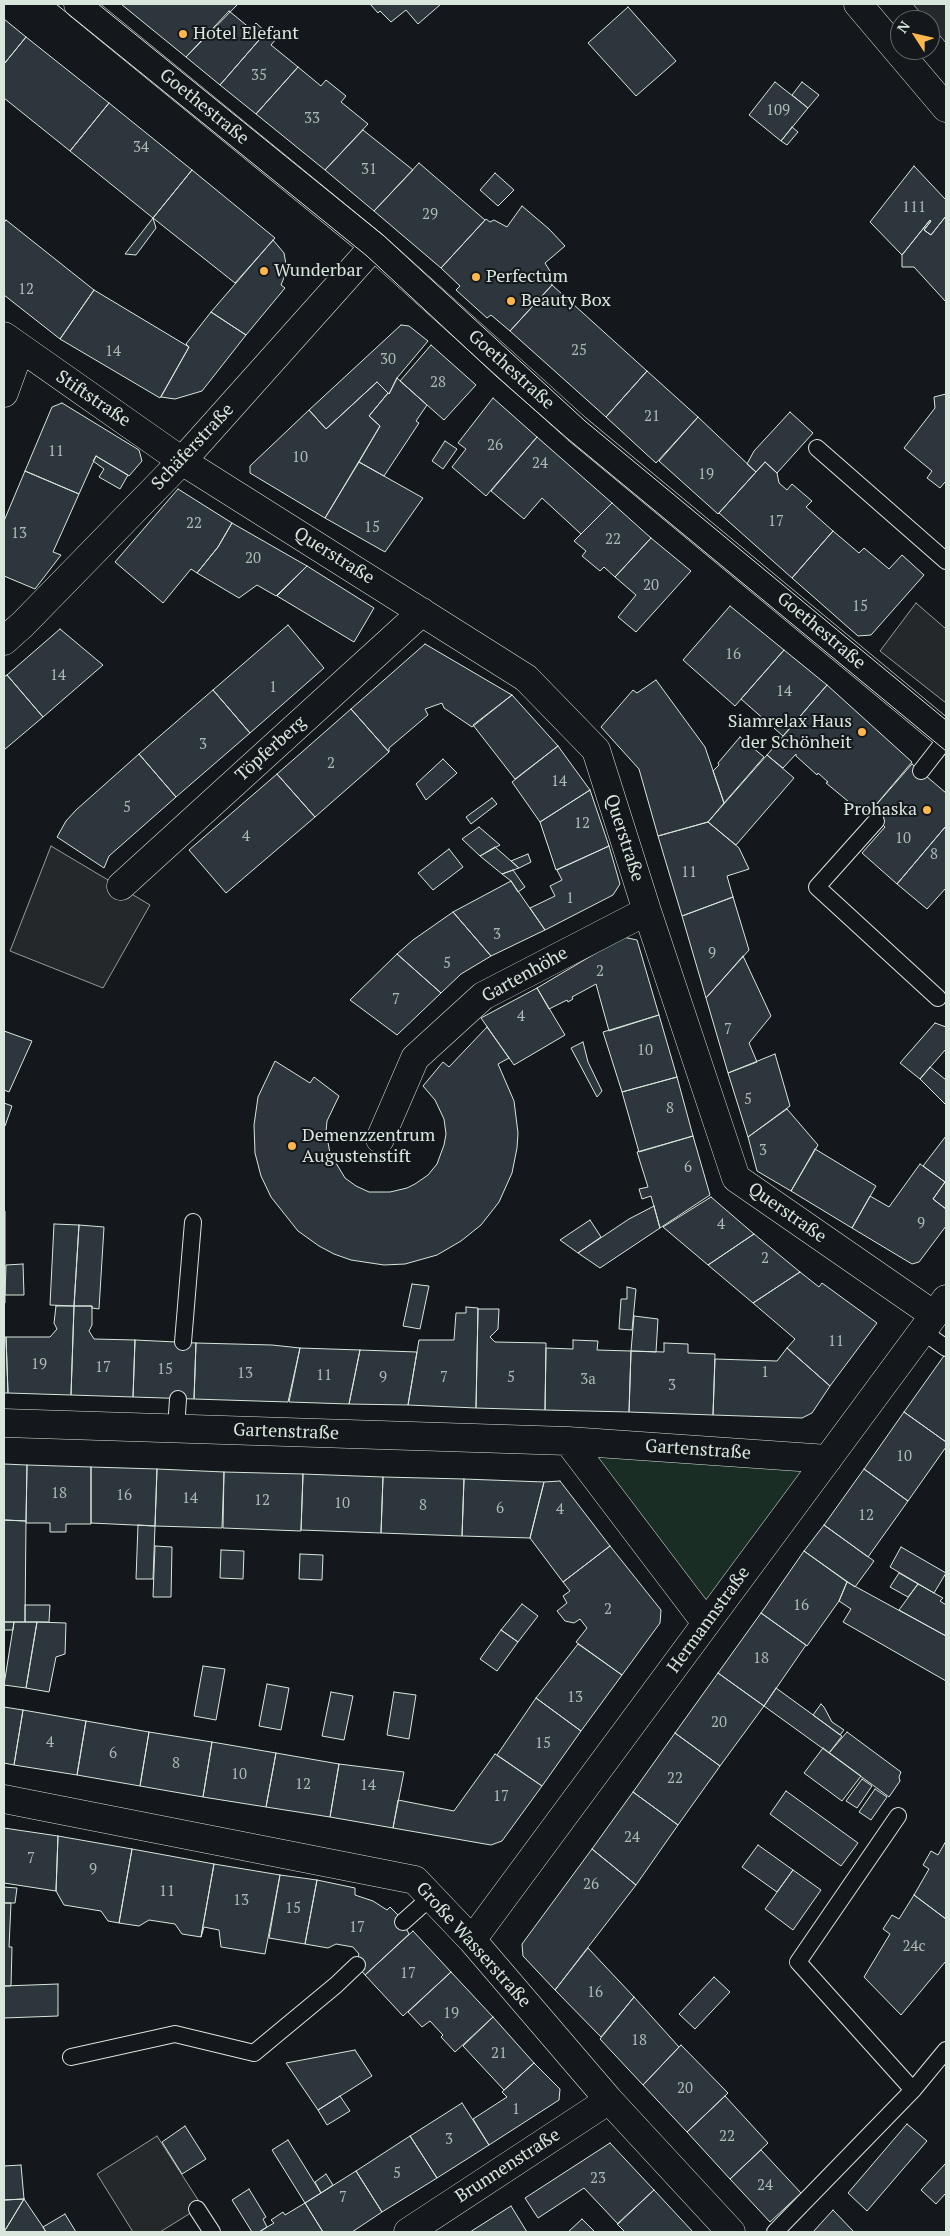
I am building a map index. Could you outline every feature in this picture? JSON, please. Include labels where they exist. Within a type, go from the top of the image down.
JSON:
[{"type":"street","name":"Goethestraße","points":[[78,4],[374,246],[577,428],[946,737]]},
{"type":"street","points":[[858,4],[946,108]]},
{"type":"street","name":"Schäferstraße","points":[[4,641],[23,624],[182,461],[374,246]]},
{"type":"street","points":[[4,393],[12,343]]},
{"type":"street","name":"Stiftstraße","points":[[12,343],[182,461]]},
{"type":"street","name":"Querstraße","points":[[182,461],[526,678],[596,750],[647,911],[736,1178],[934,1315]]},
{"type":"street","name":"Töpferberg","points":[[121,886],[422,612]]},
{"type":"street","name":"Gartenhöhe","points":[[380,1139],[415,1058],[483,996],[647,911]]},
{"type":"street","name":"Hermannstraße","points":[[472,1940],[934,1315]]},
{"type":"street","name":"Gartenstraße","points":[[4,1423],[568,1441],[828,1459]]},
{"type":"street","points":[[568,1441],[706,1623]]},
{"type":"street","name":"Große Wasserstraße","points":[[4,1800],[415,1880],[472,1940],[609,2100],[731,2232]]},
{"type":"street","name":"Brunnenstraße","points":[[408,2232],[609,2100]]},
{"type":"lane","points":[[818,448],[946,561]]},
{"type":"lane","points":[[921,771],[946,737]]},
{"type":"lane","points":[[876,821],[817,887],[938,998]]},
{"type":"lane","points":[[183,1342],[193,1222]]},
{"type":"lane","points":[[934,1315],[946,1348]]},
{"type":"lane","points":[[176,1429],[178,1399]]},
{"type":"lane","points":[[898,1816],[798,1962],[913,2090]]},
{"type":"lane","points":[[403,1922],[431,1896]]},
{"type":"lane","points":[[71,2057],[175,2034],[254,2053],[336,1986],[357,1965]]},
{"type":"lane","points":[[775,2232],[913,2090],[946,2050]]},
{"type":"lane","points":[[197,2209],[212,2232]]},
{"type":"green space","points":[[568,1441],[828,1459],[706,1623]]},
{"type":"shaded area","points":[[913,4],[946,4],[946,43],[940,36],[940,10],[918,10]]},
{"type":"shaded area","points":[[916,603],[946,629],[946,703],[880,651]]},
{"type":"shaded area","points":[[51,846],[150,905],[103,988],[10,951]]},
{"type":"shaded area","points":[[157,2136],[202,2206],[160,2232],[133,2232],[97,2174]]},
{"type":"building","name":"Hotel Elefant","points":[[121,4],[238,4],[186,57]]},
{"type":"building","points":[[370,4],[441,4],[418,24],[406,10],[391,22],[380,11],[378,13]]},
{"type":"building","points":[[628,7],[676,61],[636,96],[588,43]]},
{"type":"building","points":[[229,11],[251,29],[256,23],[266,32],[220,85],[186,57]]},
{"type":"building","points":[[4,19],[26,37],[4,64]]},
{"type":"building","points":[[266,32],[276,39],[271,45],[298,67],[256,114],[220,85]]},
{"type":"building","points":[[26,37],[109,103],[70,151],[4,98],[4,64]]},
{"type":"building","points":[[298,67],[321,86],[326,80],[346,96],[341,102],[368,124],[325,170],[256,114]]},
{"type":"building","points":[[775,82],[808,108],[781,141],[749,115]]},
{"type":"building","points":[[802,82],[819,95],[808,108],[792,95]]},
{"type":"building","points":[[109,103],[192,170],[153,218],[70,151]]},
{"type":"building","points":[[792,127],[798,132],[787,145],[781,141]]},
{"type":"building","points":[[363,130],[413,170],[374,211],[325,170]]},
{"type":"building","points":[[419,163],[485,220],[441,268],[374,211]]},
{"type":"building","points":[[914,166],[946,200],[946,216],[931,235],[924,230],[930,220],[902,255],[870,222]]},
{"type":"building","points":[[192,170],[275,238],[235,283],[153,218]]},
{"type":"building","points":[[495,173],[514,190],[498,206],[480,190]]},
{"type":"building","points":[[522,206],[549,229],[565,246],[545,263],[553,276],[550,279],[552,285],[510,331],[491,315],[487,318],[456,290],[460,286],[441,268],[486,219],[490,222],[494,220],[507,227]]},
{"type":"building","points":[[946,216],[946,302],[914,267],[902,267],[902,255],[930,220],[924,230],[931,235]]},
{"type":"building","points":[[153,218],[156,228],[136,255],[125,254]]},
{"type":"building","points":[[6,220],[94,290],[60,339],[4,295],[4,223]]},
{"type":"building","points":[[273,240],[284,253],[287,270],[281,285],[285,288],[246,335],[211,312]]},
{"type":"building","points":[[552,285],[647,371],[606,417],[510,331]]},
{"type":"building","points":[[94,290],[189,347],[160,398],[60,339]]},
{"type":"building","points":[[211,312],[246,335],[202,391],[175,399],[161,397],[189,347],[186,344]]},
{"type":"building","points":[[401,325],[409,326],[428,341],[397,378],[389,394],[377,382],[326,429],[309,410]]},
{"type":"building","points":[[431,345],[476,385],[444,420],[400,381]]},
{"type":"building","points":[[647,371],[698,417],[656,463],[606,417]]},
{"type":"building","points":[[397,378],[427,405],[416,421],[419,423],[384,476],[359,462],[380,426],[369,416],[389,394]]},
{"type":"building","points":[[377,382],[388,393],[369,416],[380,426],[325,518],[250,473],[250,466],[309,410],[326,429]]},
{"type":"building","points":[[946,394],[946,483],[940,488],[927,478],[932,471],[904,448],[935,408],[934,397]]},
{"type":"building","points":[[493,398],[537,437],[486,496],[452,467],[466,449],[458,443]]},
{"type":"building","points":[[62,403],[139,450],[142,461],[129,476],[96,456],[79,494],[25,471],[52,407]]},
{"type":"building","points":[[790,412],[813,433],[777,473],[765,462],[756,472],[747,464],[754,451]]},
{"type":"building","points":[[698,417],[756,472],[718,514],[659,461]]},
{"type":"building","points":[[537,437],[612,503],[581,534],[542,498],[524,519],[491,491]]},
{"type":"building","points":[[445,441],[457,449],[443,469],[432,461]]},
{"type":"building","points":[[96,456],[128,475],[120,489],[99,477],[104,469],[93,461]]},
{"type":"building","points":[[359,462],[423,498],[385,552],[325,518]]},
{"type":"building","points":[[765,462],[777,473],[779,483],[787,490],[792,484],[812,501],[806,507],[833,531],[792,578],[719,513]]},
{"type":"building","points":[[25,471],[79,494],[53,552],[61,555],[35,589],[4,576],[4,521]]},
{"type":"building","points":[[178,489],[232,523],[218,547],[197,573],[191,569],[163,603],[115,562]]},
{"type":"building","points":[[612,503],[651,538],[615,577],[604,567],[600,571],[582,556],[586,551],[574,541]]},
{"type":"building","points":[[232,523],[307,566],[276,596],[257,585],[239,598],[197,573],[218,547]]},
{"type":"building","points":[[833,531],[859,553],[864,548],[889,569],[902,555],[924,575],[871,635],[858,636],[792,578]]},
{"type":"building","points":[[651,538],[691,571],[636,632],[618,617],[636,595],[615,577]]},
{"type":"building","points":[[307,566],[374,608],[354,642],[277,596]]},
{"type":"building","points":[[730,606],[784,650],[735,706],[683,660]]},
{"type":"building","points":[[288,625],[324,668],[250,733],[213,690]]},
{"type":"building","points":[[60,629],[103,665],[43,717],[7,675]]},
{"type":"building","points":[[425,644],[512,695],[472,727],[444,708],[442,703],[425,709],[428,715],[389,748],[389,752],[351,709]]},
{"type":"building","points":[[784,650],[827,685],[783,736],[741,699]]},
{"type":"building","points":[[7,675],[43,717],[4,750],[4,677]]},
{"type":"building","points":[[656,680],[705,747],[724,803],[708,822],[658,836],[639,769],[601,727],[633,690],[637,693]]},
{"type":"building","points":[[827,685],[912,762],[869,813],[849,802],[796,754],[783,768],[767,755]]},
{"type":"building","points":[[213,690],[250,733],[176,797],[139,754]]},
{"type":"building","points":[[512,695],[558,746],[515,779],[473,725]]},
{"type":"building","points":[[351,709],[389,752],[315,817],[277,774]]},
{"type":"building","points":[[740,737],[764,757],[724,803],[713,771]]},
{"type":"building","points":[[558,746],[590,790],[540,822],[512,782]]},
{"type":"building","points":[[139,754],[176,797],[109,856],[104,868],[57,837],[66,821],[76,810]]},
{"type":"building","points":[[767,755],[794,778],[736,845],[708,822]]},
{"type":"building","points":[[443,759],[457,773],[426,800],[416,784]]},
{"type":"building","points":[[912,764],[946,793],[946,826],[897,884],[862,853],[885,827],[869,813]]},
{"type":"building","points":[[277,774],[315,817],[226,893],[189,850]]},
{"type":"building","points":[[590,790],[609,846],[556,870],[540,822]]},
{"type":"building","points":[[492,798],[497,804],[471,824],[466,817]]},
{"type":"building","points":[[708,822],[739,848],[749,869],[727,876],[733,897],[682,916],[658,836]]},
{"type":"building","points":[[946,826],[946,888],[927,909],[897,884]]},
{"type":"building","points":[[479,827],[500,845],[480,856],[462,839]]},
{"type":"building","points":[[609,846],[620,884],[613,895],[545,930],[530,908],[555,896],[550,886],[562,880],[557,870]]},
{"type":"building","points":[[495,847],[519,868],[502,874],[480,856]]},
{"type":"building","points":[[449,849],[463,867],[433,890],[418,873]]},
{"type":"building","points":[[528,854],[531,862],[519,868],[511,861]]},
{"type":"building","points":[[513,870],[525,887],[518,892],[511,881],[502,874]]},
{"type":"building","points":[[511,881],[545,930],[491,956],[453,912]]},
{"type":"building","points":[[733,897],[749,950],[706,998],[682,916]]},
{"type":"building","points":[[453,912],[491,956],[461,974],[441,993],[397,954],[413,940]]},
{"type":"building","points":[[623,937],[637,940],[659,1015],[609,1031],[596,984],[572,997],[573,999],[568,1002],[567,1000],[549,1009],[537,988]]},
{"type":"building","points":[[397,954],[441,993],[397,1035],[350,1000]]},
{"type":"building","points":[[743,956],[771,1016],[749,1043],[757,1062],[728,1073],[706,998]]},
{"type":"building","points":[[537,988],[565,1035],[514,1065],[481,1018]]},
{"type":"building","points":[[659,1015],[677,1077],[622,1092],[603,1032]]},
{"type":"building","points":[[935,1023],[946,1027],[946,1049],[920,1079],[900,1063]]},
{"type":"building","name":"Demenzzentrum Augustenstift","points":[[487,1027],[509,1058],[498,1064],[514,1101],[518,1133],[512,1173],[499,1202],[481,1225],[461,1241],[437,1255],[405,1264],[384,1265],[351,1260],[334,1254],[298,1231],[271,1197],[261,1176],[255,1153],[254,1125],[258,1097],[275,1061],[310,1083],[314,1077],[339,1096],[327,1121],[326,1132],[330,1153],[345,1178],[356,1186],[369,1192],[390,1192],[415,1184],[428,1175],[437,1164],[446,1134],[444,1119],[435,1100],[423,1086],[443,1062],[449,1067]]},
{"type":"building","points":[[4,1031],[32,1041],[9,1092],[4,1090]]},
{"type":"building","points":[[583,1042],[588,1062],[602,1091],[597,1097],[571,1048]]},
{"type":"building","points":[[775,1054],[790,1106],[748,1137],[728,1073]]},
{"type":"building","points":[[930,1067],[946,1080],[946,1105],[920,1079]]},
{"type":"building","points":[[677,1077],[693,1136],[639,1152],[622,1092]]},
{"type":"building","points":[[4,1103],[12,1106],[5,1126],[4,1126]]},
{"type":"building","points":[[787,1109],[818,1145],[791,1191],[757,1171],[748,1137]]},
{"type":"building","points":[[693,1136],[710,1195],[660,1228],[651,1196],[642,1199],[639,1189],[648,1187],[637,1152]]},
{"type":"building","points":[[946,1136],[946,1209],[933,1199],[945,1182],[923,1166]]},
{"type":"building","points":[[815,1149],[876,1186],[852,1228],[791,1191]]},
{"type":"building","points":[[920,1164],[945,1182],[933,1199],[946,1209],[946,1226],[919,1262],[912,1264],[852,1228],[870,1196],[889,1207]]},
{"type":"building","points":[[711,1197],[754,1234],[708,1265],[663,1227]]},
{"type":"building","points":[[654,1206],[660,1228],[600,1268],[578,1253],[629,1219]]},
{"type":"building","points":[[5,1211],[5,1230],[4,1230]]},
{"type":"building","points":[[590,1220],[601,1237],[578,1253],[560,1240]]},
{"type":"building","points":[[54,1224],[79,1225],[74,1306],[50,1305]]},
{"type":"building","points":[[79,1225],[104,1227],[99,1309],[92,1308],[92,1306],[74,1306]]},
{"type":"building","points":[[5,1230],[5,1303],[4,1303]]},
{"type":"building","points":[[754,1234],[800,1272],[753,1303],[708,1265]]},
{"type":"building","points":[[23,1264],[24,1295],[5,1295],[6,1265]]},
{"type":"building","points":[[800,1272],[819,1287],[822,1283],[877,1323],[830,1386],[787,1348],[795,1339],[753,1303]]},
{"type":"building","points":[[412,1284],[429,1286],[420,1329],[403,1326]]},
{"type":"building","points":[[627,1287],[636,1289],[632,1330],[619,1329],[621,1299],[627,1299]]},
{"type":"building","points":[[56,1306],[74,1306],[71,1395],[8,1393],[6,1337],[50,1337],[57,1329],[54,1323]]},
{"type":"building","points":[[74,1306],[92,1306],[92,1325],[89,1331],[94,1339],[135,1340],[133,1397],[71,1395]]},
{"type":"building","points":[[466,1307],[478,1308],[476,1408],[408,1405],[419,1340],[454,1340],[456,1313],[466,1313]]},
{"type":"building","points":[[478,1309],[499,1309],[498,1329],[490,1337],[495,1342],[546,1343],[545,1410],[476,1408]]},
{"type":"building","points":[[634,1316],[658,1319],[656,1352],[631,1351]]},
{"type":"building","points":[[4,1337],[6,1337],[8,1393],[4,1393]]},
{"type":"building","points":[[135,1340],[196,1343],[194,1399],[133,1397]]},
{"type":"building","points":[[573,1340],[598,1341],[597,1350],[631,1351],[629,1412],[545,1410],[546,1348],[573,1349]]},
{"type":"building","points":[[196,1343],[272,1345],[300,1348],[288,1402],[194,1399]]},
{"type":"building","points":[[664,1343],[688,1344],[688,1353],[715,1354],[713,1415],[629,1412],[631,1351],[664,1352]]},
{"type":"building","points":[[300,1348],[360,1350],[349,1404],[289,1402]]},
{"type":"building","points":[[787,1348],[830,1386],[812,1413],[802,1418],[713,1415],[715,1359],[777,1361]]},
{"type":"building","points":[[360,1350],[417,1352],[408,1405],[349,1404]]},
{"type":"building","points":[[946,1353],[946,1442],[904,1412]]},
{"type":"building","points":[[904,1412],[946,1442],[946,1447],[908,1501],[864,1469]]},
{"type":"building","points":[[4,1464],[27,1465],[26,1521],[4,1520]]},
{"type":"building","points":[[27,1465],[91,1467],[91,1524],[66,1524],[66,1532],[50,1532],[50,1523],[26,1523]]},
{"type":"building","points":[[91,1467],[157,1469],[155,1526],[91,1523]]},
{"type":"building","points":[[157,1469],[224,1472],[222,1528],[155,1526]]},
{"type":"building","points":[[864,1469],[908,1501],[868,1557],[824,1525]]},
{"type":"building","points":[[224,1472],[303,1474],[301,1531],[223,1528]]},
{"type":"building","points":[[303,1474],[383,1477],[381,1533],[301,1530]]},
{"type":"building","points":[[383,1477],[464,1479],[462,1536],[381,1533]]},
{"type":"building","points":[[464,1479],[544,1482],[530,1538],[462,1536]]},
{"type":"building","points":[[560,1481],[610,1546],[563,1582],[530,1538],[544,1482]]},
{"type":"building","points":[[4,1520],[26,1521],[25,1622],[4,1622]]},
{"type":"building","points":[[138,1525],[155,1526],[153,1579],[136,1579]]},
{"type":"building","points":[[824,1525],[874,1561],[855,1587],[804,1551]]},
{"type":"building","points":[[155,1546],[172,1547],[171,1597],[153,1597]]},
{"type":"building","points":[[610,1546],[661,1610],[660,1623],[622,1675],[576,1642],[587,1628],[580,1619],[574,1623],[565,1621],[557,1611],[567,1603],[563,1596],[570,1591],[563,1582]]},
{"type":"building","points":[[901,1547],[946,1573],[934,1593],[890,1567]]},
{"type":"building","points":[[221,1550],[244,1551],[243,1579],[220,1578]]},
{"type":"building","points":[[804,1551],[847,1582],[839,1601],[807,1646],[761,1613]]},
{"type":"building","points":[[300,1554],[323,1555],[322,1580],[299,1579]]},
{"type":"building","points":[[899,1573],[918,1584],[908,1597],[890,1587]]},
{"type":"building","points":[[847,1582],[946,1636],[946,1681],[843,1622],[851,1609],[839,1601]]},
{"type":"building","points":[[918,1584],[943,1598],[940,1601],[946,1605],[946,1636],[899,1610]]},
{"type":"building","points":[[522,1604],[538,1616],[518,1642],[501,1630]]},
{"type":"building","points":[[25,1605],[50,1605],[49,1622],[25,1622]]},
{"type":"building","points":[[761,1613],[806,1645],[764,1706],[718,1673]]},
{"type":"building","points":[[4,1622],[14,1622],[13,1630],[4,1630]]},
{"type":"building","points":[[14,1622],[37,1622],[26,1688],[4,1685]]},
{"type":"building","points":[[37,1622],[66,1623],[65,1654],[56,1657],[49,1692],[26,1688]]},
{"type":"building","points":[[501,1630],[518,1642],[497,1671],[480,1659]]},
{"type":"building","points":[[578,1644],[622,1675],[581,1731],[536,1698]]},
{"type":"building","points":[[203,1666],[225,1669],[216,1720],[194,1716]]},
{"type":"building","points":[[718,1673],[764,1706],[720,1766],[675,1733]]},
{"type":"building","points":[[267,1684],[289,1688],[281,1730],[259,1726]]},
{"type":"building","points":[[776,1688],[842,1736],[829,1753],[764,1706]]},
{"type":"building","points":[[331,1692],[353,1696],[344,1740],[322,1736]]},
{"type":"building","points":[[394,1692],[416,1695],[409,1739],[387,1735]]},
{"type":"building","points":[[536,1698],[581,1731],[542,1786],[497,1755]]},
{"type":"building","points":[[821,1704],[832,1722],[844,1730],[840,1735],[813,1715]]},
{"type":"building","points":[[4,1707],[23,1710],[14,1765],[4,1763]]},
{"type":"building","points":[[23,1710],[86,1721],[77,1775],[14,1765]]},
{"type":"building","points":[[86,1721],[149,1732],[140,1786],[77,1775]]},
{"type":"building","points":[[149,1732],[212,1742],[203,1797],[140,1786]]},
{"type":"building","points":[[847,1732],[901,1772],[900,1781],[889,1797],[829,1753]]},
{"type":"building","points":[[675,1733],[720,1766],[678,1825],[633,1792]]},
{"type":"building","points":[[212,1742],[276,1753],[266,1807],[203,1797]]},
{"type":"building","points":[[823,1748],[861,1776],[842,1801],[804,1773]]},
{"type":"building","points":[[276,1753],[339,1764],[330,1817],[266,1807]]},
{"type":"building","points":[[495,1754],[542,1786],[502,1841],[491,1845],[393,1828],[398,1800],[454,1811]]},
{"type":"building","points":[[339,1764],[404,1772],[393,1828],[330,1817]]},
{"type":"building","points":[[862,1779],[872,1786],[857,1808],[846,1801]]},
{"type":"building","points":[[875,1789],[887,1797],[871,1820],[859,1812]]},
{"type":"building","points":[[786,1791],[858,1843],[841,1866],[770,1814]]},
{"type":"building","points":[[633,1792],[678,1825],[636,1885],[592,1849]]},
{"type":"building","points":[[4,1828],[58,1836],[56,1891],[4,1883]]},
{"type":"building","points":[[58,1836],[132,1849],[119,1923],[108,1921],[101,1911],[64,1905],[56,1891]]},
{"type":"building","points":[[946,1841],[946,1919],[914,1895],[929,1869],[923,1865],[931,1851],[938,1855]]},
{"type":"building","points":[[758,1845],[793,1870],[777,1892],[742,1867]]},
{"type":"building","points":[[132,1849],[214,1864],[201,1937],[182,1934],[175,1924],[149,1920],[139,1926],[119,1923]]},
{"type":"building","points":[[592,1849],[636,1885],[555,1990],[523,1956],[522,1944]]},
{"type":"building","points":[[214,1864],[280,1875],[265,1954],[221,1947],[219,1930],[204,1927],[201,1937]]},
{"type":"building","points":[[793,1870],[821,1890],[793,1930],[765,1909]]},
{"type":"building","points":[[280,1875],[317,1880],[305,1944],[269,1938]]},
{"type":"building","points":[[317,1880],[355,1888],[355,1895],[373,1901],[387,1910],[390,1907],[401,1918],[409,1934],[365,1975],[356,1964],[359,1954],[353,1947],[336,1944],[328,1948],[305,1944]]},
{"type":"building","points":[[4,1887],[17,1888],[15,1903],[4,1903]]},
{"type":"building","points":[[914,1895],[946,1919],[946,1961],[901,2015],[864,1977],[890,1934],[883,1929],[892,1915],[899,1919]]},
{"type":"building","points":[[4,1903],[11,1903],[9,1947],[12,1947],[11,1986],[4,1986]]},
{"type":"building","points":[[413,1931],[451,1972],[403,2016],[365,1975]]},
{"type":"building","points":[[588,1948],[634,1997],[601,2037],[555,1990]]},
{"type":"building","points":[[451,1972],[493,2017],[455,2052],[430,2021],[422,2027],[408,2012]]},
{"type":"building","points":[[714,1977],[730,1992],[695,2029],[679,2014]]},
{"type":"building","points":[[58,1984],[58,2016],[4,2018],[4,1986]]},
{"type":"building","points":[[634,1997],[679,2047],[643,2085],[600,2039]]},
{"type":"building","points":[[493,2017],[534,2063],[504,2090],[463,2046]]},
{"type":"building","points":[[681,2045],[728,2093],[687,2132],[643,2085]]},
{"type":"building","points":[[355,2050],[372,2076],[318,2110],[286,2063]]},
{"type":"building","points":[[534,2063],[560,2089],[559,2100],[489,2145],[473,2119],[507,2097],[502,2092]]},
{"type":"building","points":[[340,2096],[350,2111],[327,2125],[318,2110]]},
{"type":"building","points":[[725,2096],[768,2143],[730,2179],[687,2132]]},
{"type":"building","points":[[462,2103],[489,2145],[437,2178],[410,2136]]},
{"type":"building","points":[[907,2124],[927,2141],[867,2211],[848,2193]]},
{"type":"building","points":[[185,2126],[206,2159],[182,2174],[162,2142]]},
{"type":"building","points":[[410,2136],[437,2178],[382,2212],[356,2171]]},
{"type":"building","points":[[288,2140],[321,2193],[305,2203],[272,2150]]},
{"type":"building","points":[[610,2143],[654,2190],[618,2224],[584,2188],[538,2218],[525,2198]]},
{"type":"building","points":[[761,2150],[801,2193],[770,2222],[730,2179]]},
{"type":"building","points":[[946,2163],[946,2193],[936,2204],[921,2190]]},
{"type":"building","points":[[21,2165],[24,2199],[4,2200],[4,2166]]},
{"type":"building","points":[[356,2171],[382,2212],[352,2232],[323,2232],[305,2203]]},
{"type":"building","points":[[326,2174],[333,2185],[321,2193],[315,2182]]},
{"type":"building","points":[[249,2189],[266,2217],[263,2219],[267,2227],[259,2232],[252,2232],[232,2200]]},
{"type":"building","points":[[654,2190],[693,2232],[625,2232],[617,2224]]},
{"type":"building","points":[[24,2199],[4,2232],[4,2200]]},
{"type":"building","points":[[24,2199],[43,2227],[46,2232],[4,2232]]},
{"type":"building","points":[[305,2203],[323,2232],[259,2232],[274,2223],[271,2220],[283,2212],[285,2215]]},
{"type":"building","points":[[511,2206],[527,2232],[470,2232]]},
{"type":"building","points":[[833,2210],[854,2232],[813,2232]]},
{"type":"building","points":[[65,2214],[76,2232],[46,2232],[43,2227]]},
{"type":"building","points":[[582,2219],[595,2232],[568,2232]]},
{"type":"tram line","points":[[56,4],[367,256],[496,376],[568,439],[946,751]]},
{"type":"tram line","points":[[98,4],[384,236],[585,421],[946,720]]},
{"type":"place","name":"Hotel Elefant","points":[[183,34]]},
{"type":"place","name":"Wunderbar","points":[[264,271]]},
{"type":"place","name":"Perfectum","points":[[476,277]]},
{"type":"place","name":"Beauty Box","points":[[511,301]]},
{"type":"place","name":"Siamrelax Haus der Schönheit","points":[[862,732]]},
{"type":"place","name":"Prohaska","points":[[927,810]]},
{"type":"place","name":"Demenzzentrum Augustenstift","points":[[292,1146]]}]
